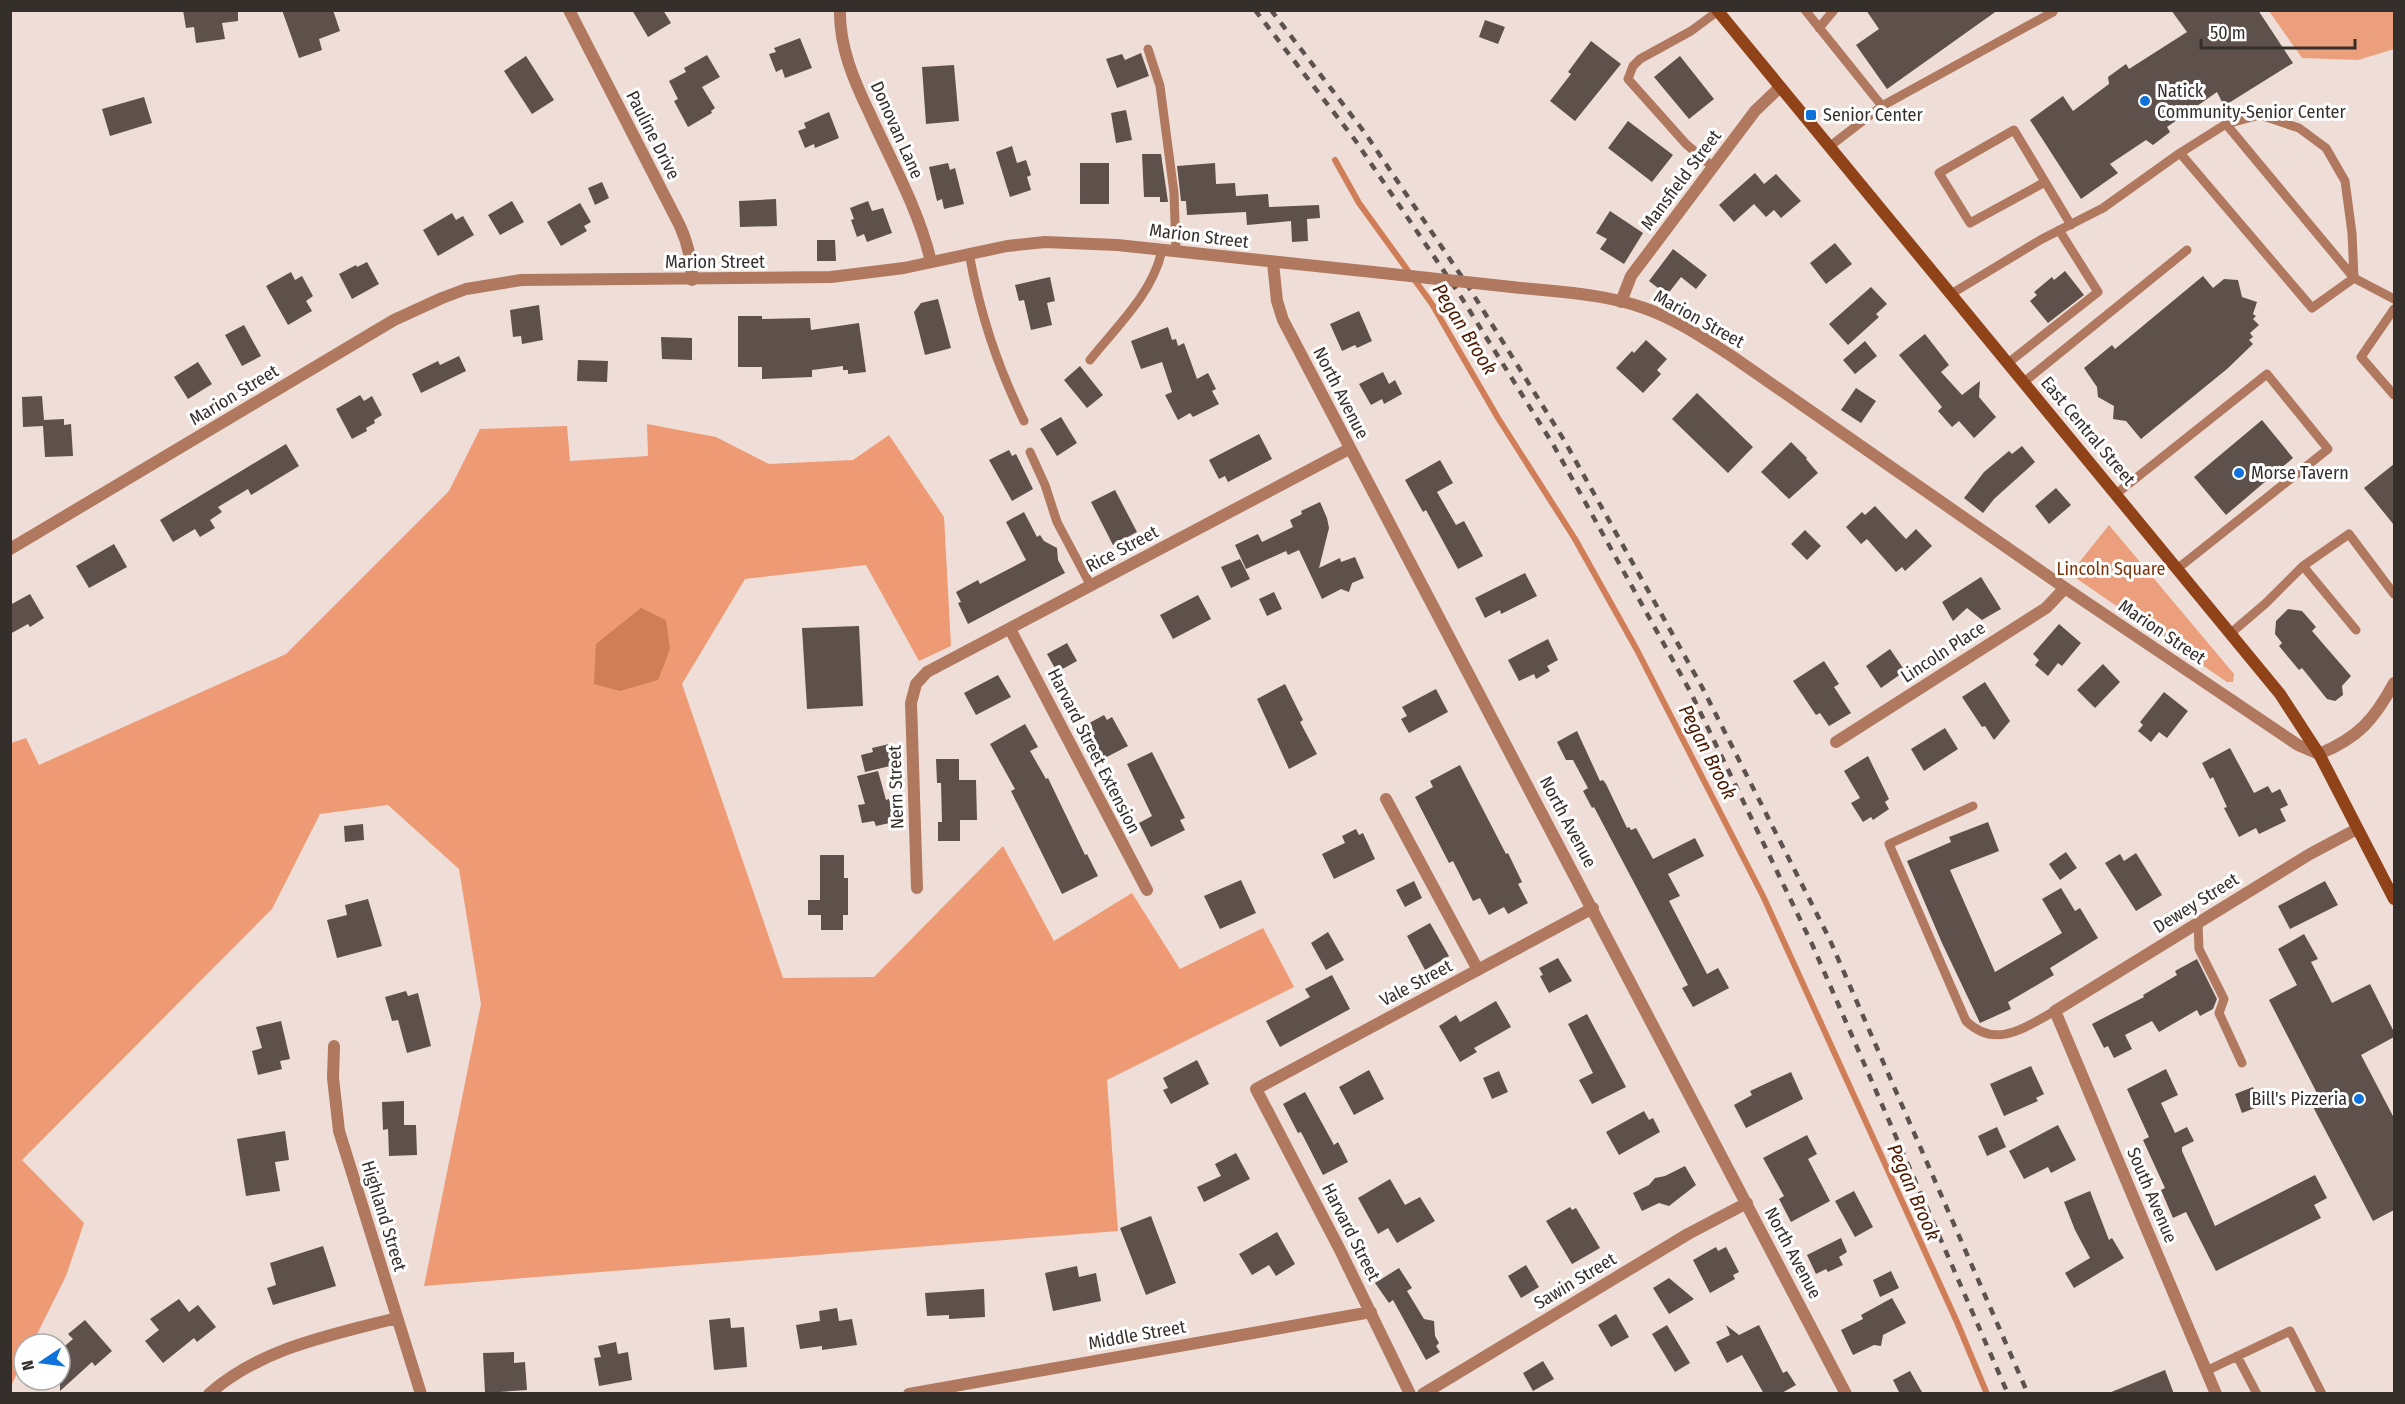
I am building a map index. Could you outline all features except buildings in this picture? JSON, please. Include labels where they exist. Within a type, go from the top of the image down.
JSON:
[{"type":"main road","name":"East Central Street","points":[[1718,11],[2280,694],[2319,754],[2394,899]]},
{"type":"street","name":"Pauline Drive","points":[[569,10],[680,226],[692,262],[692,280]]},
{"type":"street","name":"Donovan Lane","points":[[840,10],[843,42],[857,87],[921,226],[931,262]]},
{"type":"street","name":"Mansfield Street","points":[[1621,302],[1631,276],[1755,111],[1780,87]]},
{"type":"street","name":"Marion Street","points":[[10,549],[394,320],[442,297],[466,290],[521,280],[831,277],[869,273],[1007,246],[1044,242],[1107,244],[1512,287],[1621,302],[1664,316],[1733,357],[2064,588],[2280,734],[2319,754]]},
{"type":"street","name":"North Avenue","points":[[1273,263],[1277,301],[1283,320],[1846,1394]]},
{"type":"street","name":"Rice Street","points":[[916,684],[927,672],[1349,449]]},
{"type":"street","name":"Lincoln Place","points":[[1836,742],[2046,608],[2064,588]]},
{"type":"street","name":"Harvard Street Extension","points":[[1010,629],[1147,890]]},
{"type":"street","points":[[2319,754],[2353,737],[2369,722],[2381,707],[2394,683]]},
{"type":"street","name":"Nern Street","points":[[916,684],[911,703],[917,888]]},
{"type":"street","points":[[1386,799],[1478,970]]},
{"type":"street","name":"Dewey Street","points":[[2055,1011],[2310,854],[2357,829]]},
{"type":"street","name":"Vale Street","points":[[1256,1089],[1593,908]]},
{"type":"street","name":"South Avenue","points":[[2055,1011],[2216,1394]]},
{"type":"street","name":"Highland Street","points":[[334,1046],[333,1078],[339,1131],[421,1394]]},
{"type":"street","name":"Harvard Street","points":[[1256,1089],[1371,1311],[1410,1394]]},
{"type":"street","name":"Sawin Street","points":[[1423,1394],[1688,1234],[1747,1203]]},
{"type":"street","name":"Middle Street","points":[[909,1394],[1371,1311]]},
{"type":"street","points":[[208,1394],[233,1374],[274,1353],[302,1343],[397,1318]]},
{"type":"lane","points":[[1805,10],[1882,106]]},
{"type":"lane","points":[[1820,28],[1834,10]]},
{"type":"lane","points":[[1713,167],[1686,144],[1628,79],[1633,66],[1640,59],[1691,31],[1718,11]]},
{"type":"lane","points":[[1829,147],[1882,106],[2053,12]]},
{"type":"lane","points":[[1148,49],[1160,86],[1174,193],[1176,251]]},
{"type":"lane","points":[[1951,294],[2059,230],[2103,208],[2180,153],[2226,124],[2260,115],[2299,128],[2326,148],[2345,181],[2352,232],[2354,278]]},
{"type":"lane","points":[[2226,124],[2354,278],[2394,299]]},
{"type":"lane","points":[[2045,182],[1970,223],[1939,174],[2014,130],[2071,225]]},
{"type":"lane","points":[[2180,153],[2312,308],[2354,278]]},
{"type":"lane","points":[[2008,363],[2097,292],[2059,230]]},
{"type":"lane","points":[[1090,360],[1145,292],[1158,268],[1162,250]]},
{"type":"lane","points":[[2024,382],[2187,250]]},
{"type":"lane","points":[[969,253],[976,295],[985,327],[1024,421]]},
{"type":"lane","points":[[2394,309],[2361,357],[2394,395]]},
{"type":"lane","points":[[2116,494],[2267,374],[2328,449],[2177,568]]},
{"type":"lane","points":[[1030,452],[1045,485],[1057,522],[1091,586]]},
{"type":"lane","points":[[2231,633],[2266,603],[2303,566],[2349,534],[2394,594]]},
{"type":"lane","points":[[2303,566],[2356,630]]},
{"type":"lane","points":[[1972,806],[1889,844],[1966,1021],[1986,1035],[1998,1036],[2017,1030],[2055,1011]]},
{"type":"lane","points":[[2198,923],[2199,949],[2224,999],[2219,1013],[2242,1063]]},
{"type":"lane","points":[[2206,1371],[2290,1331],[2322,1394]]},
{"type":"lane","points":[[2237,1356],[2257,1394]]},
{"type":"green space","points":[[2269,11],[2394,11],[2394,49],[2358,60],[2302,58]]},
{"type":"green space","name":"Lincoln Square","points":[[2109,525],[2234,674],[2233,682],[2227,682],[2070,574]]},
{"type":"shaded area","points":[[647,424],[716,437],[769,464],[853,460],[889,435],[944,517],[951,646],[919,661],[866,565],[745,579],[682,684],[783,978],[874,977],[1003,846],[1054,941],[1132,893],[1180,969],[1263,928],[1294,987],[1107,1080],[1118,1231],[424,1286],[481,1004],[459,869],[388,805],[320,814],[272,909],[22,1160],[84,1223],[66,1276],[38,1332],[12,1332],[11,1386],[11,743],[26,738],[39,765],[286,654],[449,491],[480,429],[567,426],[570,461],[648,456]]},
{"type":"shaded area","points":[[641,608],[666,620],[670,649],[658,680],[620,691],[594,684],[596,644]]},
{"type":"waterway","name":"Pegan Brook","points":[[1335,160],[1359,203],[1432,304],[1498,418],[1575,539],[1637,650],[1763,896],[1957,1322],[1987,1394]]},
{"type":"railway","points":[[1255,10],[1355,140],[1458,292],[1554,446],[1691,693],[1812,944],[2008,1394]]},
{"type":"railway","points":[[1271,10],[1365,133],[1468,286],[1564,440],[1702,687],[1829,938],[2028,1394]]},
{"type":"place","name":"Natick Community-Senior Center","points":[[2145,101]]},
{"type":"place","name":"Senior Center","points":[[1811,115]]},
{"type":"place","name":"Morse Tavern","points":[[2239,473]]},
{"type":"place","name":"Bill's Pizzeria","points":[[2359,1099]]}]
